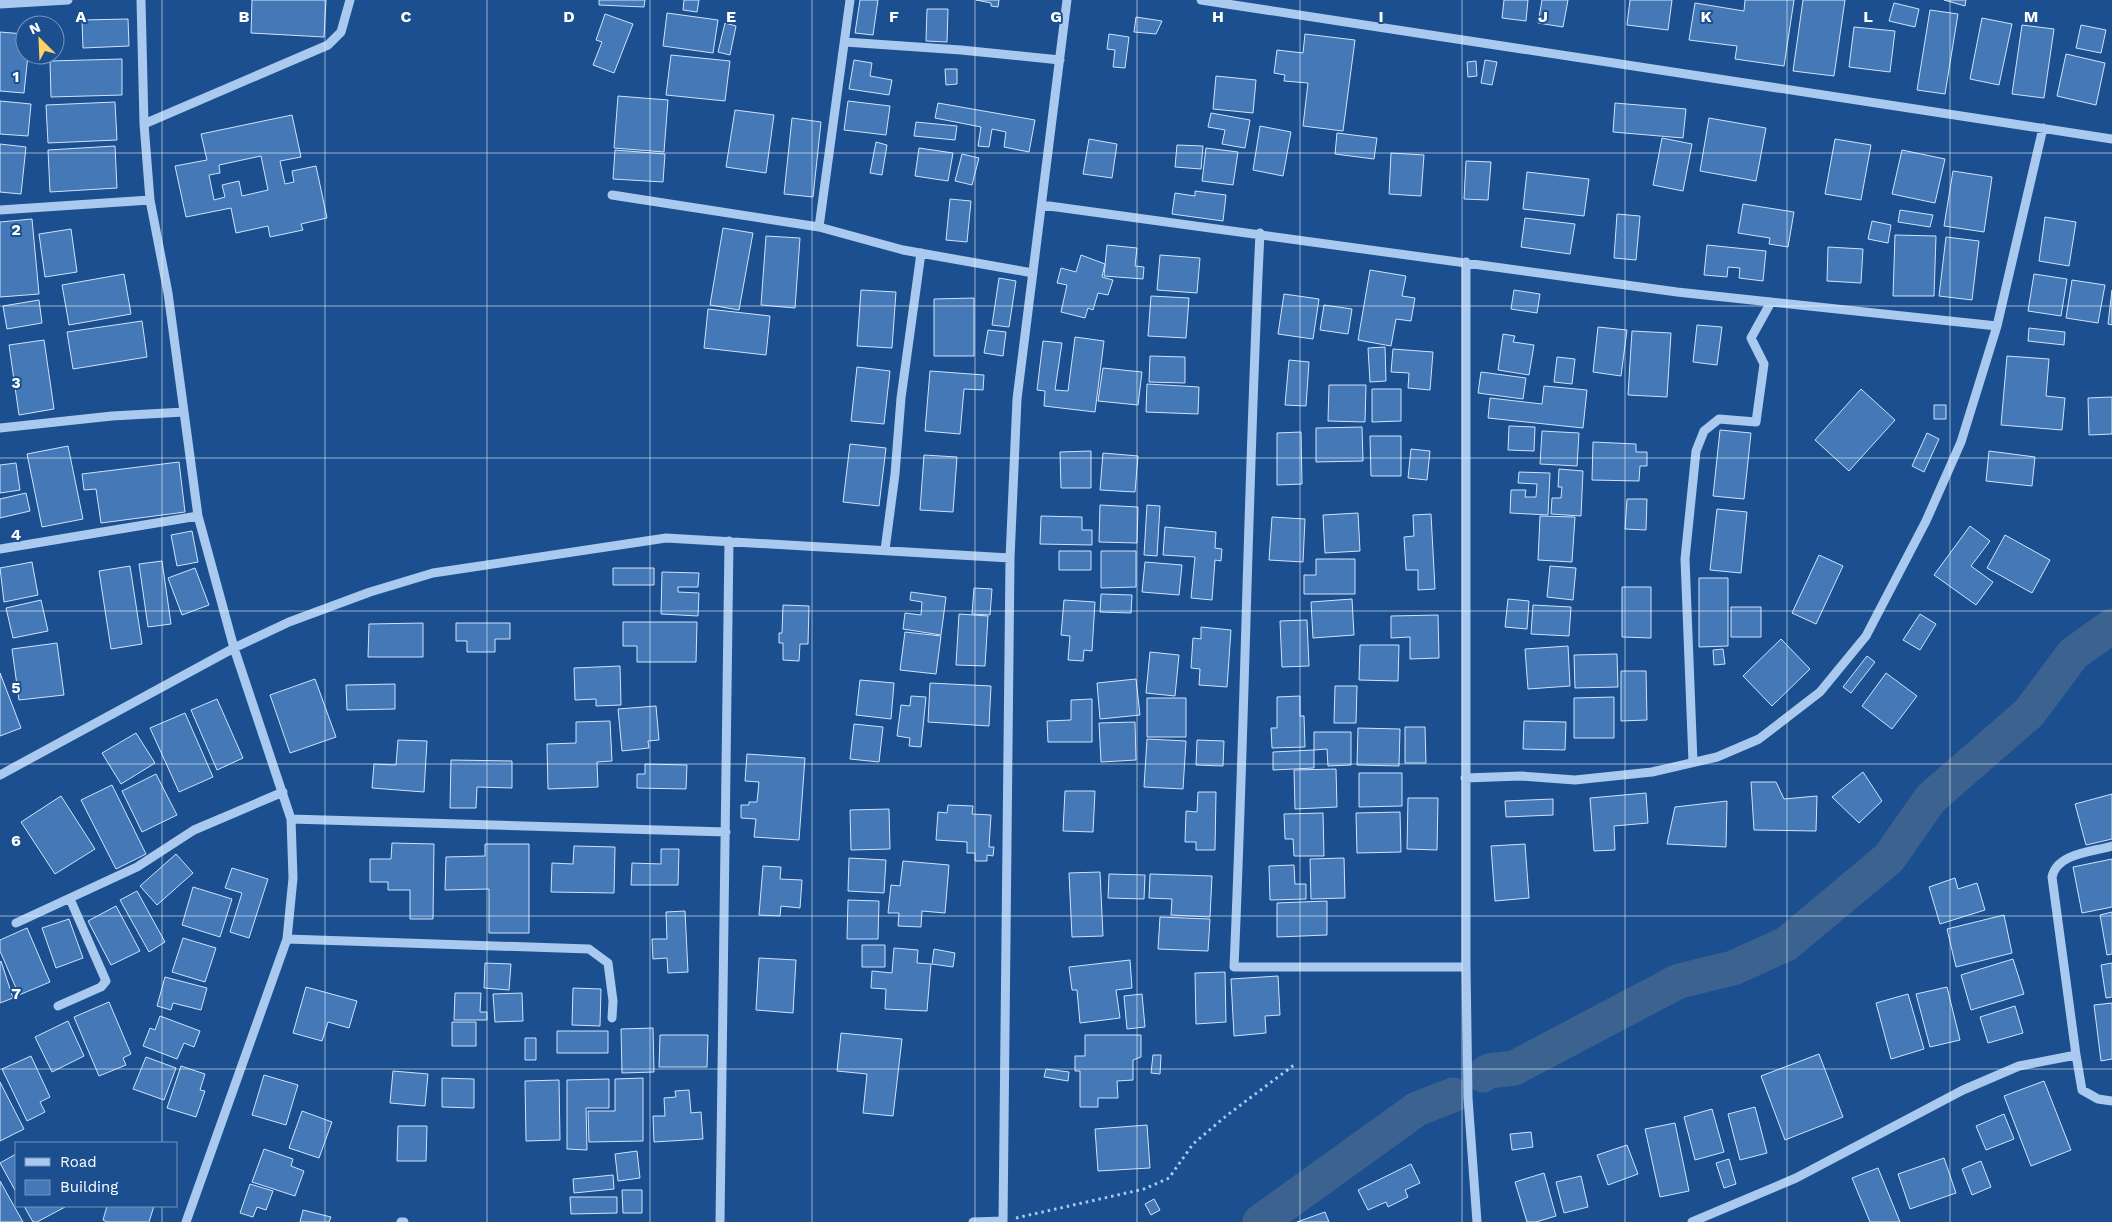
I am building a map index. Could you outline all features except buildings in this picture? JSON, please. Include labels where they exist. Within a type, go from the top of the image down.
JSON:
[{"type":"street","points":[[0,4],[68,0]]},
{"type":"street","points":[[141,0],[144,124],[150,200],[168,293],[198,516],[234,648],[291,819],[292,878],[287,939],[186,1222]]},
{"type":"street","points":[[144,124],[328,46],[341,32],[350,0]]},
{"type":"street","points":[[819,227],[850,0]]},
{"type":"street","points":[[973,1222],[1003,1221],[1010,558],[1017,399],[1067,0]]},
{"type":"street","points":[[1201,0],[1470,43],[1650,68],[2112,139]]},
{"type":"street","points":[[845,42],[961,50],[1060,60]]},
{"type":"street","points":[[1465,778],[1521,776],[1575,780],[1652,772],[1717,757],[1759,739],[1820,692],[1866,636],[1926,521],[1961,442],[1997,326],[2043,128]]},
{"type":"street","points":[[612,195],[819,227],[921,253],[1033,272]]},
{"type":"street","points":[[0,210],[150,200]]},
{"type":"street","points":[[1042,205],[1260,233],[1677,292],[1997,326]]},
{"type":"street","points":[[1260,233],[1250,446],[1242,784],[1234,967],[1466,967]]},
{"type":"street","points":[[884,550],[896,474],[901,398],[921,253]]},
{"type":"street","points":[[1466,262],[1466,967],[1468,1098],[1477,1222]]},
{"type":"street","points":[[1693,762],[1685,559],[1696,451],[1704,431],[1719,419],[1756,422],[1764,364],[1751,338],[1771,302]]},
{"type":"street","points":[[0,428],[112,416],[184,412]]},
{"type":"street","points":[[0,550],[198,516]]},
{"type":"street","points":[[0,775],[234,648],[289,622],[361,595],[434,573],[666,538],[1010,558]]},
{"type":"street","points":[[720,1222],[729,541]]},
{"type":"street","points":[[16,923],[137,867],[194,830],[283,792]]},
{"type":"street","points":[[291,819],[726,832]]},
{"type":"street","points":[[2112,846],[2060,861],[2052,877],[2082,1090],[2098,1099],[2112,1101]]},
{"type":"street","points":[[58,1006],[101,987],[106,981],[70,899]]},
{"type":"street","points":[[287,939],[589,950],[608,963],[613,1001],[612,1018]]},
{"type":"street","points":[[1692,1222],[1796,1178],[1979,1083],[2020,1066],[2076,1055]]},
{"type":"path","points":[[1003,1221],[1144,1189],[1168,1178],[1193,1144],[1226,1116],[1294,1066]]},
{"type":"waterway","points":[[1483,1075],[1489,1071],[1514,1068],[1679,981],[1733,968],[1786,944],[1889,858],[1931,798],[2029,713],[2073,654],[2112,626]]},
{"type":"waterway","points":[[1260,1222],[1417,1109],[1453,1095]]}]
